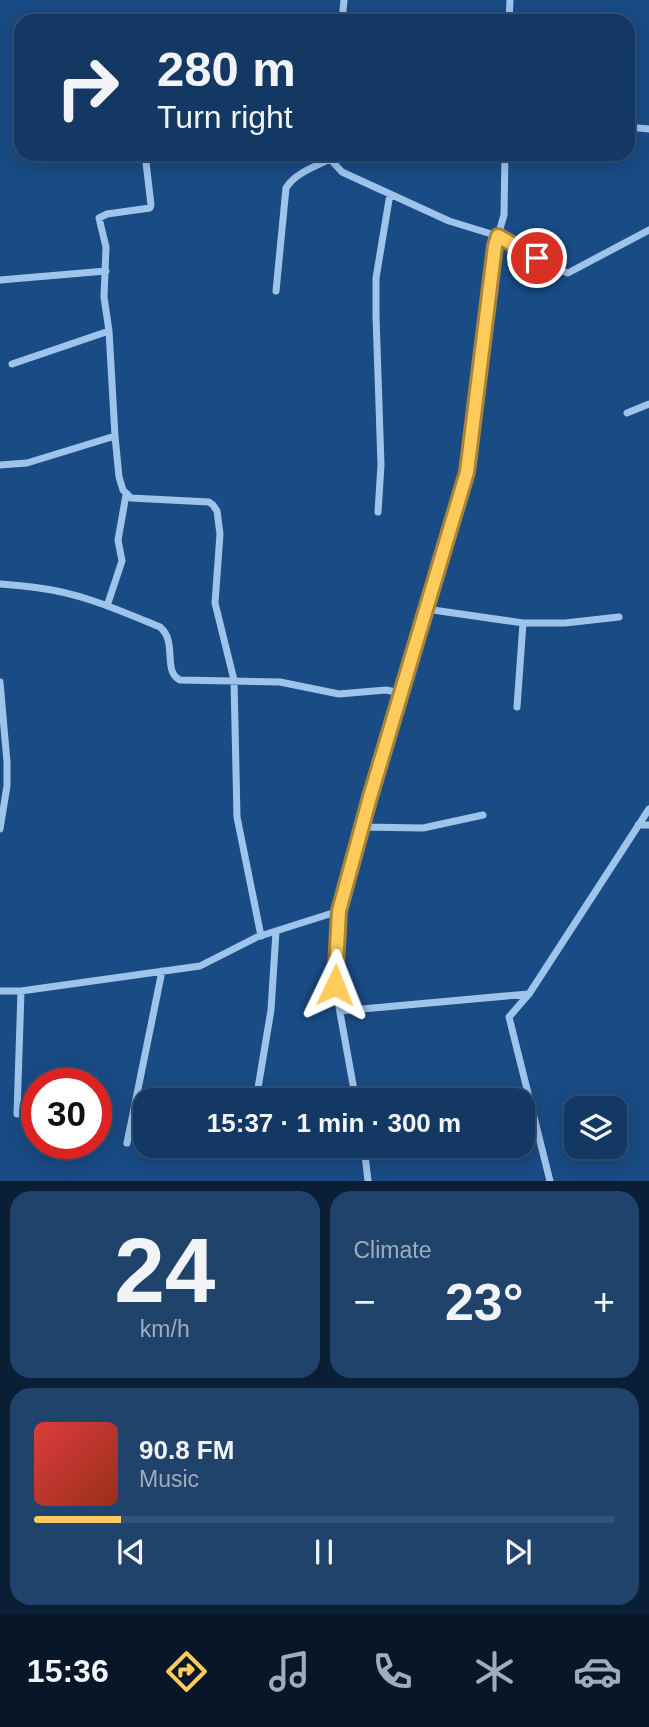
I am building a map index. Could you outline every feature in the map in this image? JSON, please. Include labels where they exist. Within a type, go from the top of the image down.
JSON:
[{"type":"street","points":[[146,161],[151,205],[149,208],[101,216],[100,225],[106,247],[104,297],[109,331],[119,477],[126,495],[131,498],[209,502],[215,508],[220,534],[215,603],[234,680],[237,817],[261,936]]},
{"type":"street","points":[[276,291],[286,188],[292,179],[322,161]]},
{"type":"street","points":[[334,161],[342,172],[449,221],[498,236],[568,273],[649,230]]},
{"type":"street","points":[[354,1088],[335,985],[339,911],[467,472],[495,246],[503,215],[505,161]]},
{"type":"street","points":[[378,512],[382,465],[376,278],[390,194]]},
{"type":"street","points":[[0,280],[106,271]]},
{"type":"street","points":[[12,364],[109,331]]},
{"type":"street","points":[[627,413],[649,404]]},
{"type":"street","points":[[0,465],[27,463],[115,436]]},
{"type":"street","points":[[107,606],[121,565],[118,540],[126,495]]},
{"type":"street","points":[[0,584],[68,594],[160,627],[169,640],[175,678],[189,681],[280,682],[339,694],[386,690],[401,693]]},
{"type":"street","points":[[426,609],[523,623],[565,623],[619,617]]},
{"type":"street","points":[[517,707],[523,623]]},
{"type":"street","points":[[0,682],[7,786],[0,829]]},
{"type":"street","points":[[550,1181],[509,1017],[529,994],[649,809]]},
{"type":"street","points":[[362,827],[423,828],[483,815]]},
{"type":"street","points":[[638,825],[649,825]]},
{"type":"street","points":[[0,991],[21,991],[200,966],[261,936],[339,911]]},
{"type":"street","points":[[258,1088],[271,1010],[276,932]]},
{"type":"street","points":[[127,1143],[162,971]]},
{"type":"street","points":[[17,1114],[21,991]]},
{"type":"street","points":[[340,1011],[529,994]]},
{"type":"street","points":[[365,1158],[368,1181]]},
{"type":"route","points":[[335,985],[339,911],[370,797],[467,472],[498,236],[537,258]]}]
